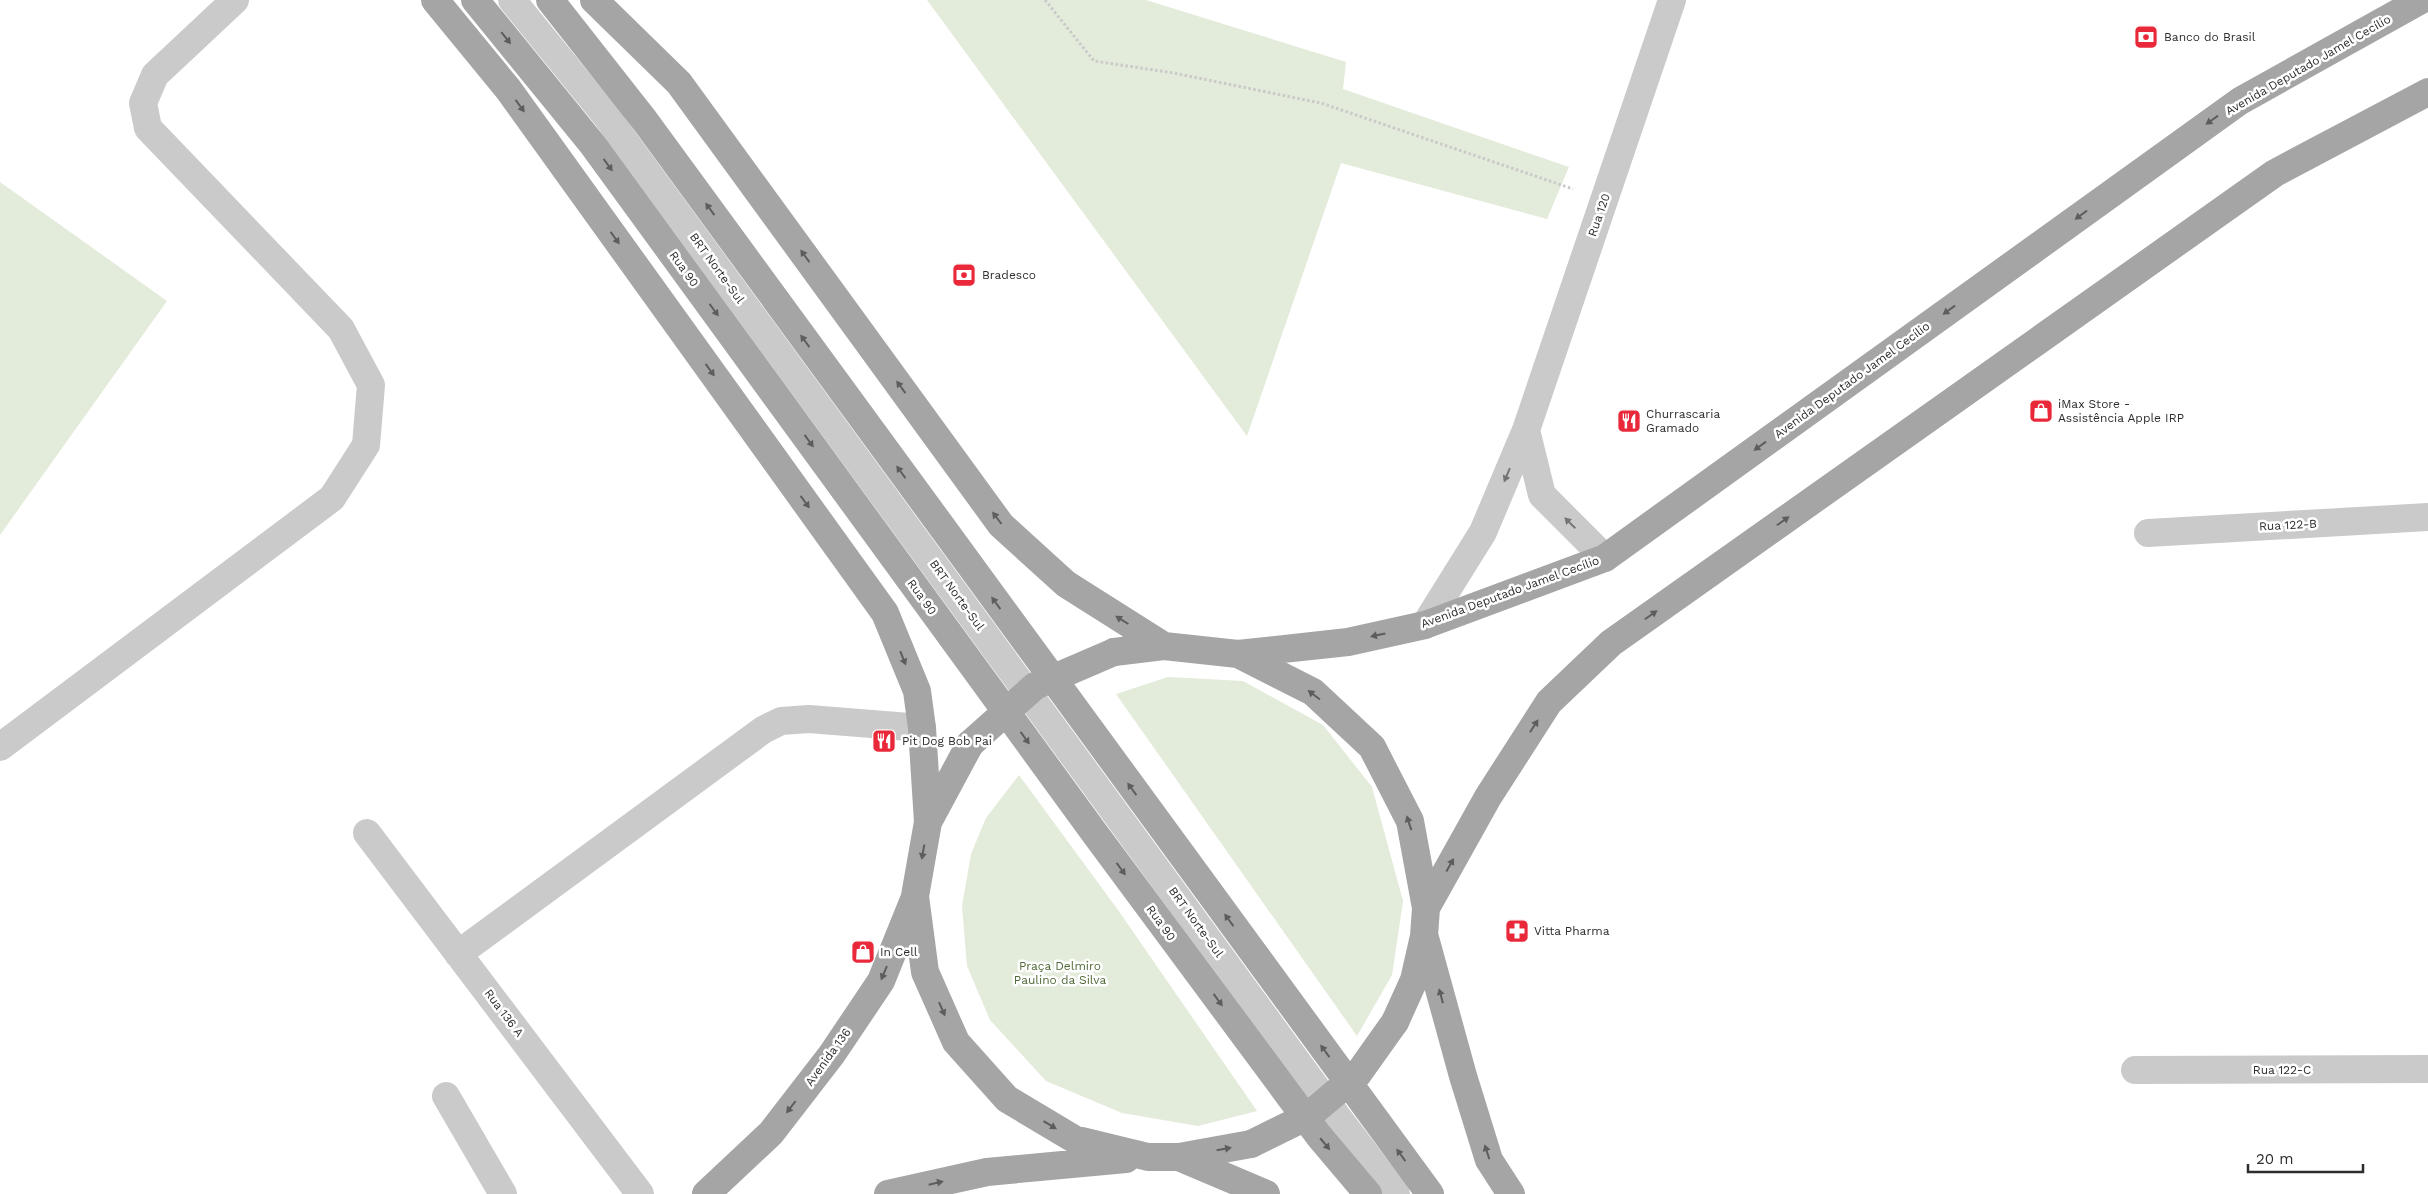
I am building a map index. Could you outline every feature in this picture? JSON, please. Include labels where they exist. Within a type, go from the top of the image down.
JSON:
[{"type":"main road","points":[[435,0],[508,90],[885,613],[917,691],[922,728],[928,822],[915,896],[925,972],[956,1042],[1008,1099],[1074,1139],[1148,1157]]},
{"type":"main road","name":"Rua 90","points":[[475,0],[593,144],[1093,831],[1319,1136],[1368,1194]]},
{"type":"main road","points":[[550,0],[645,121],[1430,1194]]},
{"type":"main road","points":[[594,0],[679,83],[1001,524],[1066,584],[1164,646]]},
{"type":"main road","name":"Avenida Deputado Jamel Cecílio","points":[[1238,654],[1348,642],[1425,625],[1605,558],[2240,101],[2421,0]]},
{"type":"main road","points":[[1426,908],[1488,797],[1550,702],[1611,643],[2275,173],[2428,92]]},
{"type":"main road","points":[[888,1194],[987,1172],[1148,1157],[1179,1157],[1251,1144],[1308,1116],[1358,1074],[1395,1022],[1414,980],[1424,936],[1426,908],[1410,821],[1372,747],[1312,692],[1238,654],[1164,646],[1114,652],[1035,686],[970,744],[928,822]]},
{"type":"main road","name":"Avenida 136","points":[[706,1194],[771,1133],[832,1054],[881,981],[915,896]]},
{"type":"main road","points":[[1424,936],[1462,1076],[1489,1160],[1510,1194]]},
{"type":"main road","points":[[1179,1157],[1266,1194]]},
{"type":"street","points":[[0,747],[332,498],[366,445],[371,385],[342,329],[148,128],[143,103],[155,75],[235,0]]},
{"type":"street","name":"BRT Norte-Sul","points":[[512,0],[607,117],[1339,1119],[1396,1194]]},
{"type":"street","name":"Rua 120","points":[[1425,625],[1483,532],[1526,430],[1672,0]]},
{"type":"street","points":[[1526,430],[1542,495],[1605,558]]},
{"type":"street","name":"Rua 122-B","points":[[2148,533],[2428,517]]},
{"type":"street","points":[[458,954],[763,730],[781,722],[809,719],[922,728]]},
{"type":"street","name":"Rua 136 A","points":[[367,833],[640,1194]]},
{"type":"street","name":"Rua 122-C","points":[[2135,1070],[2428,1069]]},
{"type":"street","points":[[446,1096],[503,1194]]},
{"type":"path","points":[[1045,0],[1094,61],[1174,73],[1321,103],[1604,200]]},
{"type":"green space","points":[[927,0],[1146,0],[1346,62],[1343,89],[1569,167],[1547,219],[1341,163],[1247,436]]},
{"type":"green space","points":[[0,182],[167,301],[0,535]]},
{"type":"green space","points":[[1168,677],[1243,681],[1323,725],[1372,787],[1403,901],[1392,975],[1357,1036],[1116,694]]},
{"type":"green space","name":"Praça Delmiro Paulino da Silva","points":[[1019,775],[1118,910],[1257,1111],[1198,1126],[1122,1113],[1046,1081],[990,1020],[967,966],[962,906],[971,854],[986,818]]},
{"type":"place","name":"Banco do Brasil","points":[[2146,37]]},
{"type":"place","name":"Bradesco","points":[[964,275]]},
{"type":"place","name":"iMax Store - Assistência Apple IRP","points":[[2041,411]]},
{"type":"place","name":"Churrascaria Gramado","points":[[1629,421]]},
{"type":"place","name":"Pit Dog Bob Pai","points":[[884,741]]},
{"type":"place","name":"Vitta Pharma","points":[[1517,931]]},
{"type":"place","name":"In Cell","points":[[863,952]]}]
